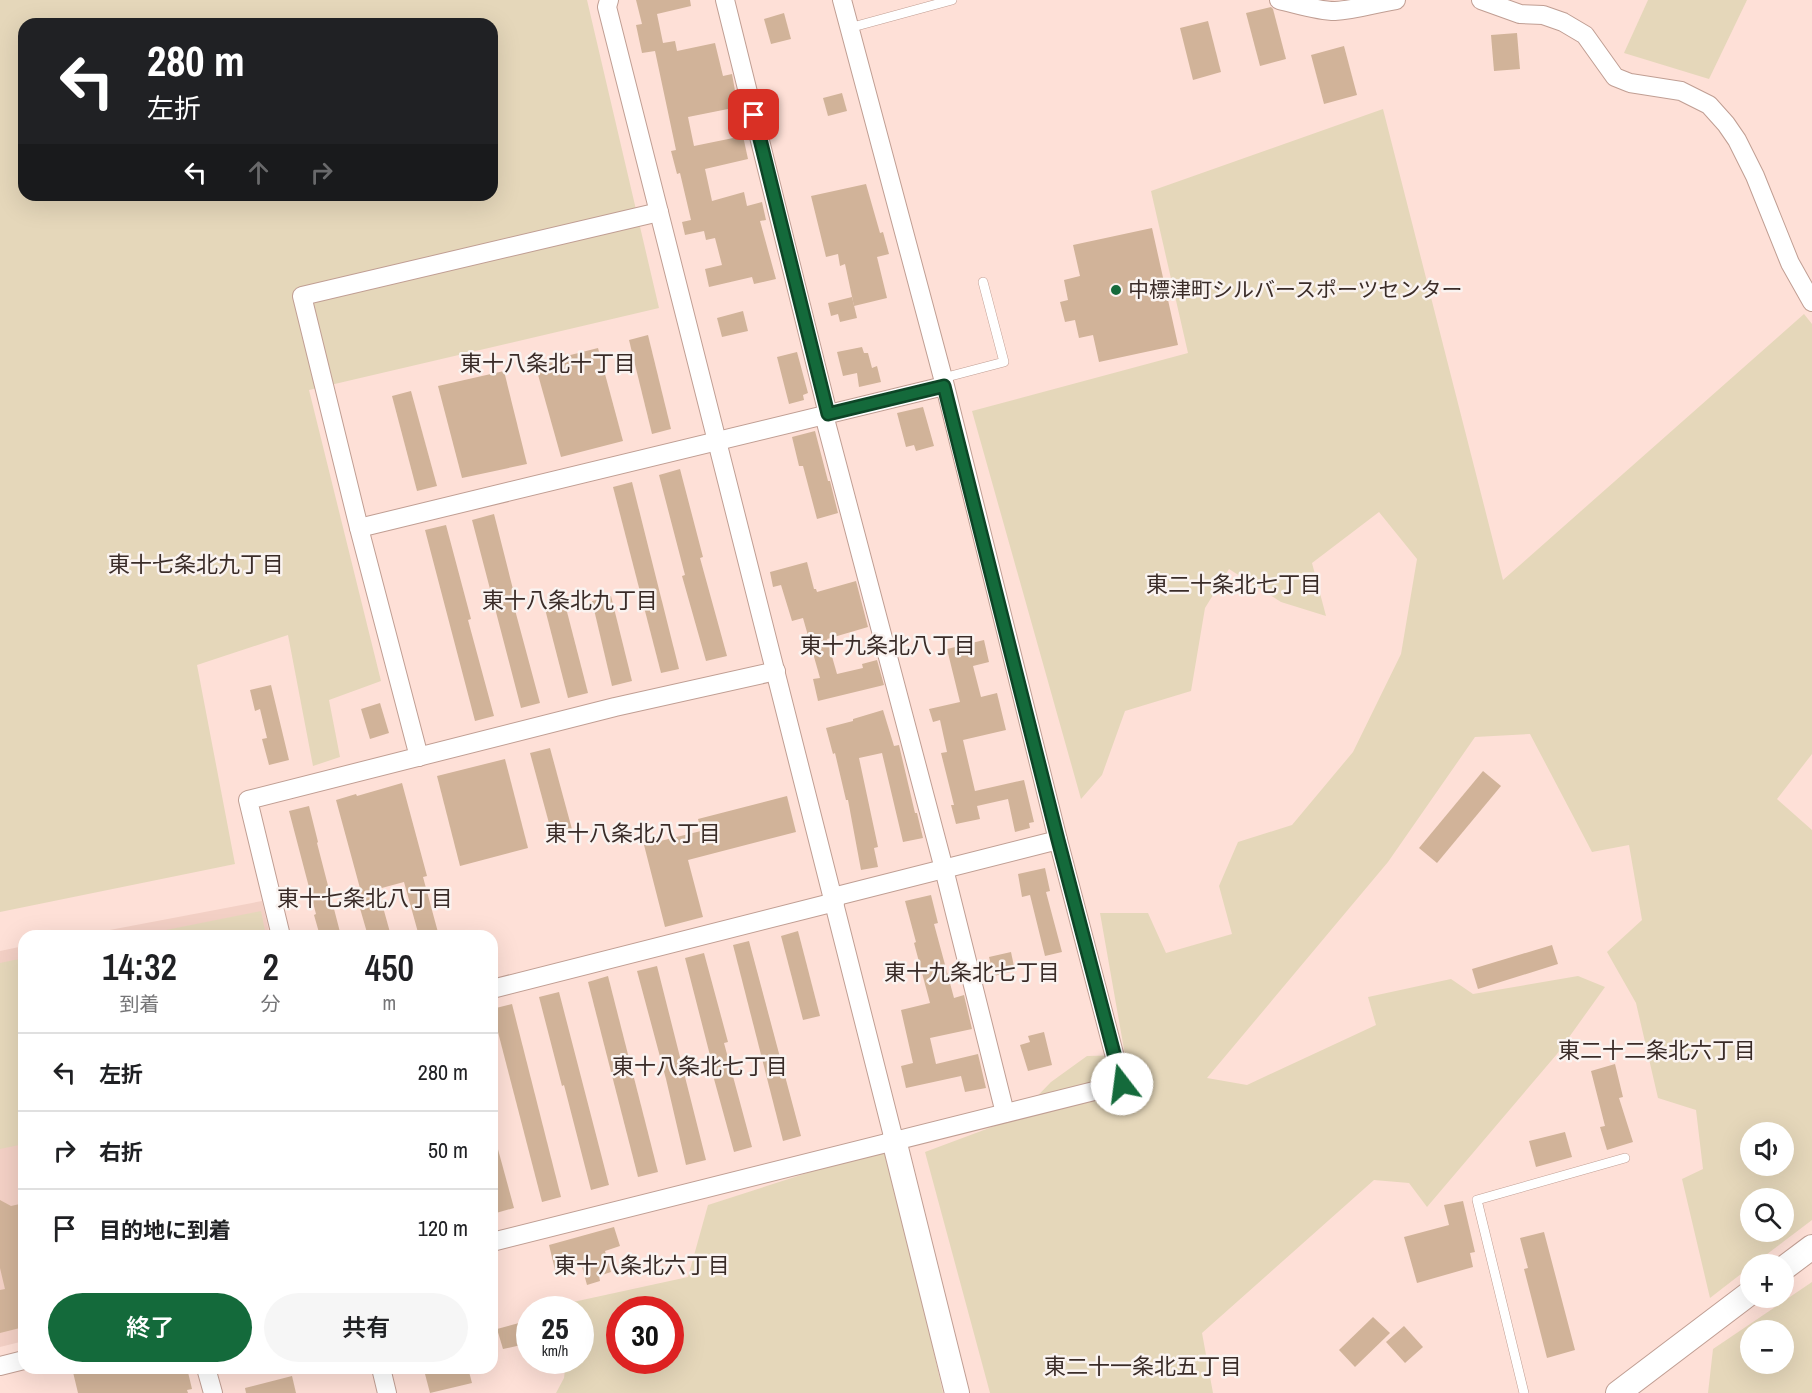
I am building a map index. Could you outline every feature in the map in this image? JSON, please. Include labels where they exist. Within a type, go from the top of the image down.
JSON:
[{"type":"street","points":[[609,0],[607,7],[957,1393]]},
{"type":"street","points":[[725,0],[826,414],[1005,1113]]},
{"type":"street","points":[[498,1240],[1122,1084],[1058,840],[944,382],[842,0]]},
{"type":"street","points":[[1279,0],[1335,10],[1368,7],[1396,0]]},
{"type":"street","points":[[1481,0],[1520,14],[1543,15],[1563,22],[1585,35],[1615,77],[1630,83],[1681,91],[1709,105],[1726,124],[1742,151],[1755,176],[1790,263],[1812,302]]},
{"type":"street","points":[[419,757],[359,528],[302,296],[659,212]]},
{"type":"street","points":[[359,528],[826,414],[944,382]]},
{"type":"street","points":[[280,930],[248,800],[615,707],[776,671]]},
{"type":"street","points":[[498,987],[1058,840]]},
{"type":"street","points":[[1794,1260],[1812,1247]]},
{"type":"street","points":[[1618,1393],[1740,1301]]},
{"type":"street","points":[[0,1366],[18,1362]]},
{"type":"street","points":[[208,1374],[213,1393]]},
{"type":"street","points":[[382,1374],[387,1393]]},
{"type":"lane","points":[[849,28],[952,0]]},
{"type":"lane","points":[[944,382],[1004,362],[983,282]]},
{"type":"lane","points":[[1524,1393],[1477,1200],[1625,1158]]},
{"type":"shaded area","points":[[0,0],[587,0],[659,308],[309,390],[381,681],[329,700],[340,757],[313,766],[288,635],[197,665],[235,864],[0,912]]},
{"type":"shaded area","points":[[1648,0],[1747,0],[1709,79],[1624,53]]},
{"type":"shaded area","points":[[1383,109],[1503,580],[1804,314],[1812,324],[1812,754],[1777,799],[1812,830],[1812,1220],[1794,1234],[1794,1188],[1740,1188],[1740,1242],[1783,1242],[1767,1254],[1740,1254],[1740,1275],[1710,1298],[1682,1179],[1703,1169],[1696,1110],[1658,1098],[1636,1003],[1607,952],[1642,920],[1629,845],[1592,852],[1530,734],[1475,737],[1388,862],[1207,1078],[1247,1085],[1376,1025],[1368,997],[1451,979],[1473,994],[1578,976],[1605,987],[1557,1054],[1427,1207],[1409,1183],[1374,1180],[1202,1333],[1213,1393],[990,1393],[925,1152],[1016,1118],[1051,1082],[1087,1056],[1125,1055],[1100,913],[1148,913],[1166,953],[1232,934],[1219,886],[1238,842],[1292,825],[1353,752],[1401,654],[1417,559],[1379,512],[1312,563],[1326,616],[1281,602],[1229,569],[1205,608],[1191,691],[1125,711],[1102,775],[1081,799],[972,411],[1188,353],[1151,191]]},
{"type":"shaded area","points":[[262,901],[269,930],[110,930]]},
{"type":"shaded area","points":[[261,911],[265,930],[166,930]]},
{"type":"shaded area","points":[[18,947],[18,1342],[0,1347],[0,951]]},
{"type":"shaded area","points":[[18,959],[18,1145],[0,1149],[0,963]]},
{"type":"shaded area","points":[[888,1147],[943,1393],[556,1393],[564,1374],[594,1374],[594,1297],[688,1277],[708,1205]]},
{"type":"shaded area","points":[[1812,1282],[1812,1393],[1708,1393],[1713,1349],[1740,1331],[1740,1374],[1794,1374],[1794,1320],[1756,1320],[1774,1308],[1794,1308],[1794,1294]]},
{"type":"building","points":[[636,0],[690,0],[691,6],[657,14],[663,43],[675,41],[677,51],[715,43],[723,76],[732,74],[738,107],[688,117],[694,146],[743,136],[748,159],[705,169],[712,201],[744,192],[747,206],[762,202],[766,220],[760,221],[776,279],[754,284],[752,277],[709,287],[705,269],[722,265],[715,238],[706,240],[704,231],[685,235],[682,222],[691,220],[680,173],[677,174],[671,151],[676,150],[655,51],[642,53],[636,25],[642,24]]},
{"type":"building","points":[[1271,7],[1286,59],[1260,66],[1246,13]]},
{"type":"building","points":[[784,13],[791,39],[771,44],[764,19]]},
{"type":"building","points":[[1208,21],[1221,72],[1193,80],[1180,28]]},
{"type":"building","points":[[1517,33],[1520,69],[1494,71],[1491,35]]},
{"type":"building","points":[[1344,46],[1357,95],[1324,104],[1311,55]]},
{"type":"building","points":[[842,93],[847,111],[828,116],[823,98]]},
{"type":"building","points":[[866,184],[880,233],[883,232],[889,254],[877,257],[887,298],[854,306],[845,264],[840,266],[838,254],[826,257],[811,196]]},
{"type":"building","name":"中標津町シルバースポーツセンター","points":[[1152,228],[1178,345],[1099,362],[1093,335],[1079,338],[1075,320],[1065,322],[1060,302],[1068,300],[1064,280],[1080,276],[1073,245]]},
{"type":"building","points":[[852,297],[857,318],[840,322],[838,314],[831,316],[828,303]]},
{"type":"building","points":[[743,311],[748,331],[722,337],[717,318]]},
{"type":"building","points":[[648,335],[671,429],[652,434],[629,340]]},
{"type":"building","points":[[862,347],[864,353],[868,353],[872,368],[877,366],[881,382],[859,387],[857,373],[843,376],[837,352]]},
{"type":"building","points":[[598,348],[623,441],[561,457],[535,364]]},
{"type":"building","points":[[797,352],[808,393],[803,395],[804,400],[789,404],[777,357]]},
{"type":"building","points":[[504,371],[527,464],[462,478],[438,386]]},
{"type":"building","points":[[411,391],[437,486],[417,491],[392,396]]},
{"type":"building","points":[[923,407],[934,446],[916,451],[914,445],[906,447],[897,413]]},
{"type":"building","points":[[815,431],[838,513],[817,519],[803,466],[799,466],[792,437]]},
{"type":"building","points":[[680,469],[703,557],[700,558],[727,656],[706,661],[682,576],[685,575],[659,475]]},
{"type":"building","points":[[632,482],[679,669],[661,673],[613,487]]},
{"type":"building","points":[[494,514],[518,609],[515,610],[540,703],[521,708],[472,520]]},
{"type":"building","points":[[446,525],[471,619],[468,620],[494,716],[475,721],[425,530]]},
{"type":"building","points":[[807,562],[814,589],[817,592],[856,581],[868,627],[827,639],[837,674],[863,668],[862,664],[877,660],[884,685],[818,701],[813,679],[820,678],[803,618],[792,621],[781,585],[773,587],[770,572]]},
{"type":"building","points":[[611,596],[632,681],[612,686],[592,601]]},
{"type":"building","points":[[565,604],[588,693],[568,698],[545,609]]},
{"type":"building","points":[[984,640],[989,662],[973,666],[981,697],[997,693],[1006,730],[963,740],[975,791],[1024,780],[1034,822],[1029,823],[1030,828],[1015,832],[1008,799],[977,806],[980,819],[956,824],[951,805],[954,805],[941,753],[947,752],[940,720],[933,722],[929,709],[960,702],[947,649]]},
{"type":"building","points":[[271,685],[289,760],[269,765],[262,739],[267,738],[260,709],[255,711],[250,690]]},
{"type":"building","points":[[380,703],[389,733],[370,739],[361,709]]},
{"type":"building","points":[[883,710],[894,746],[899,745],[923,838],[903,842],[882,753],[859,758],[878,847],[874,848],[878,867],[861,870],[848,800],[846,800],[835,753],[833,754],[826,728]]},
{"type":"building","points":[[550,748],[573,833],[553,838],[530,753]]},
{"type":"building","points":[[505,759],[528,848],[460,866],[437,776]]},
{"type":"building","points":[[1483,771],[1501,786],[1437,863],[1419,848]]},
{"type":"building","points":[[402,783],[427,876],[423,877],[437,930],[417,930],[404,882],[378,889],[389,930],[366,930],[359,905],[364,903],[336,800],[356,794],[357,796]]},
{"type":"building","points":[[787,796],[796,832],[688,860],[703,917],[665,927],[644,845],[701,831],[698,819]]},
{"type":"building","points":[[309,806],[339,930],[318,930],[289,811]]},
{"type":"building","points":[[1045,868],[1050,891],[1046,892],[1062,952],[1045,956],[1030,895],[1022,897],[1018,874]]},
{"type":"building","points":[[931,895],[938,923],[934,924],[954,998],[964,995],[972,1029],[930,1038],[936,1064],[978,1054],[986,1088],[965,1092],[961,1076],[906,1088],[901,1066],[913,1063],[901,1010],[930,1003],[905,901]]},
{"type":"building","points":[[798,931],[820,1016],[803,1020],[781,936]]},
{"type":"building","points":[[749,941],[801,1136],[783,1141],[733,945]]},
{"type":"building","points":[[1552,945],[1558,964],[1478,989],[1472,969]]},
{"type":"building","points":[[1011,952],[1015,971],[994,976],[989,957]]},
{"type":"building","points":[[704,953],[728,1042],[724,1043],[752,1147],[734,1152],[685,958]]},
{"type":"building","points":[[657,966],[706,1160],[686,1165],[637,971]]},
{"type":"building","points":[[608,976],[658,1172],[638,1177],[588,982]]},
{"type":"building","points":[[559,992],[609,1185],[591,1190],[539,997]]},
{"type":"building","points":[[512,1004],[561,1197],[542,1202],[498,1032],[498,1008]]},
{"type":"building","points":[[1044,1032],[1052,1065],[1028,1071],[1020,1045],[1030,1042],[1028,1036]]},
{"type":"building","points":[[1615,1064],[1623,1097],[1619,1098],[1633,1142],[1607,1150],[1600,1127],[1605,1126],[1591,1071]]},
{"type":"building","points":[[1565,1132],[1572,1157],[1536,1167],[1529,1141]]},
{"type":"building","points":[[498,1149],[514,1208],[498,1212]]},
{"type":"building","points":[[0,1200],[11,1206],[18,1204],[18,1328],[0,1333],[0,1290],[5,1289],[0,1268]]},
{"type":"building","points":[[1463,1201],[1475,1252],[1470,1253],[1473,1267],[1417,1283],[1404,1237],[1449,1225],[1444,1205]]},
{"type":"building","points":[[614,1227],[620,1246],[605,1251],[611,1272],[599,1276],[600,1281],[587,1285],[581,1263],[555,1270],[549,1245]]},
{"type":"building","points":[[1544,1232],[1575,1350],[1547,1358],[1524,1269],[1528,1268],[1520,1238]]},
{"type":"building","points":[[1373,1317],[1390,1333],[1355,1367],[1339,1350]]},
{"type":"building","points":[[516,1324],[516,1346],[503,1349],[498,1329]]},
{"type":"building","points":[[1404,1326],[1423,1347],[1405,1363],[1386,1342]]},
{"type":"building","points":[[73,1374],[188,1374],[192,1389],[187,1390],[188,1393],[78,1393]]},
{"type":"building","points":[[425,1374],[470,1374],[472,1383],[430,1393]]},
{"type":"building","points":[[292,1376],[296,1393],[246,1393],[245,1388]]},
{"type":"place","name":"中標津町シルバースポーツセンター","points":[[1116,290]]},
{"type":"district","name":"東十八条北十丁目","points":[[548,363]]},
{"type":"district","name":"東十七条北九丁目","points":[[196,564]]},
{"type":"district","name":"東二十条北七丁目","points":[[1234,584]]},
{"type":"district","name":"東十八条北九丁目","points":[[570,600]]},
{"type":"district","name":"東十九条北八丁目","points":[[888,645]]},
{"type":"district","name":"東十八条北八丁目","points":[[633,833]]},
{"type":"district","name":"東十七条北八丁目","points":[[365,898]]},
{"type":"district","name":"東十九条北七丁目","points":[[972,972]]},
{"type":"district","name":"東二十二条北六丁目","points":[[1657,1050]]},
{"type":"district","name":"東十八条北七丁目","points":[[700,1066]]},
{"type":"district","name":"東十八条北六丁目","points":[[642,1265]]},
{"type":"district","name":"東二十一条北五丁目","points":[[1143,1366]]},
{"type":"route","points":[[754,115],[828,414],[944,386],[1122,1084]]}]
